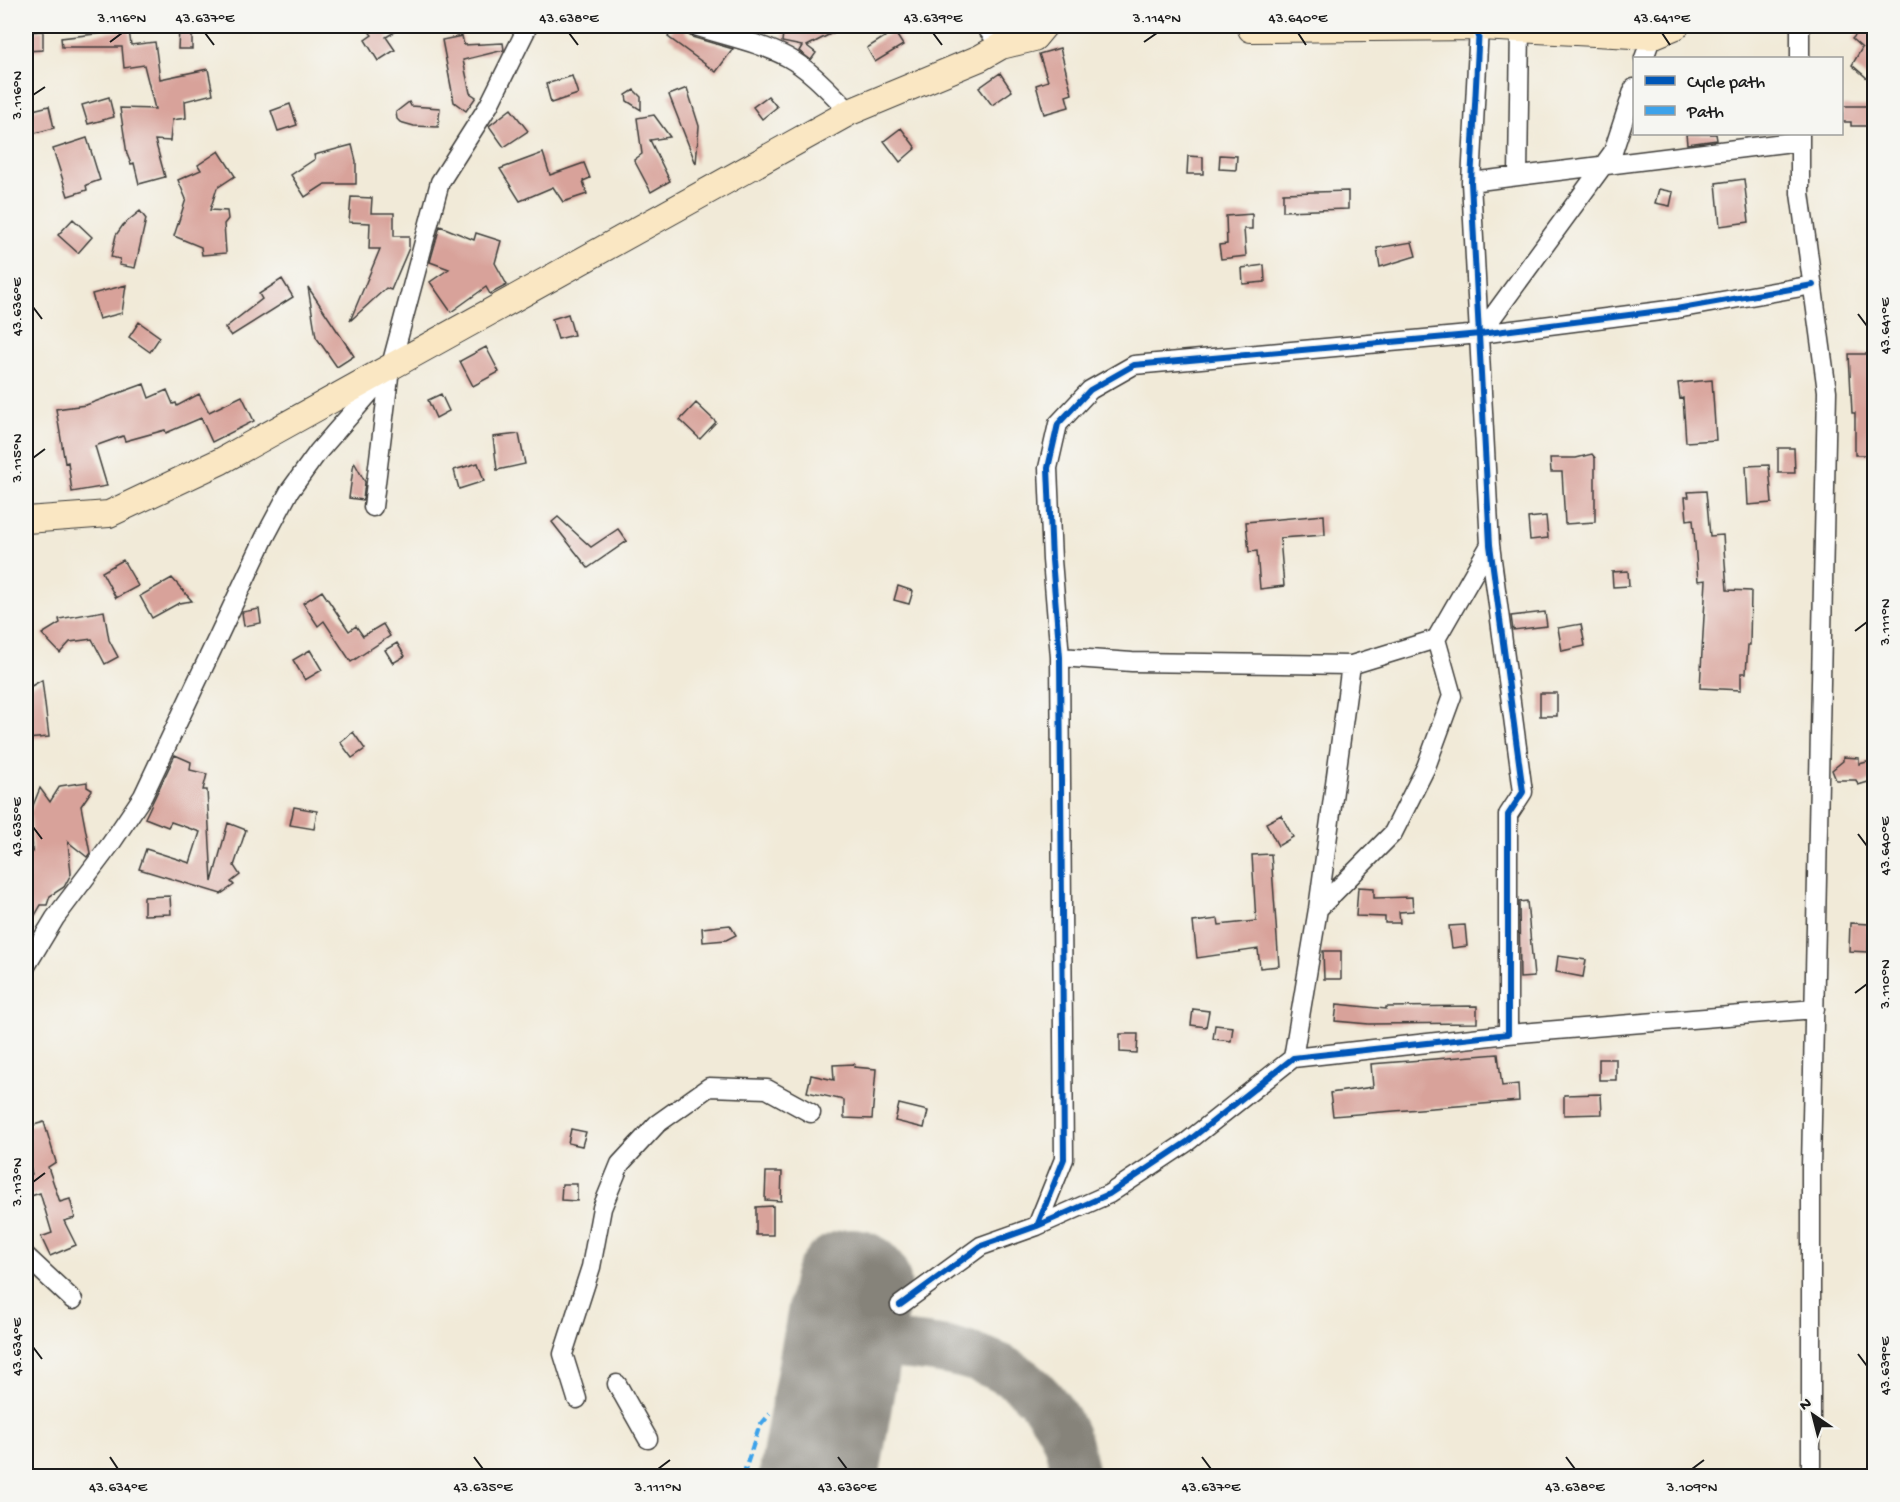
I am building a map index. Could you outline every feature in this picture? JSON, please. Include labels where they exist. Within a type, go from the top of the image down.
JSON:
[{"type":"street","points":[[373,507],[390,369],[440,182],[489,105],[528,26]]},
{"type":"street","points":[[695,26],[787,58],[808,73],[850,112]]},
{"type":"street","points":[[985,26],[1001,46]]},
{"type":"street","points":[[26,520],[109,514],[221,461],[850,112],[1001,46],[1034,38],[1044,26]]},
{"type":"street","points":[[1251,29],[1519,27],[1648,47],[1676,26]]},
{"type":"street","points":[[1800,26],[1800,57]]},
{"type":"street","points":[[1479,27],[1471,182],[1490,545],[1523,792],[1508,815],[1508,1034]]},
{"type":"street","points":[[1518,176],[1519,27]]},
{"type":"street","points":[[1480,334],[1613,152],[1633,94]]},
{"type":"street","points":[[1471,182],[1800,137],[1800,193],[1827,391],[1811,1168],[1810,1476]]},
{"type":"street","points":[[1037,1226],[1064,1159],[1060,657],[1052,560],[1048,468],[1058,424],[1090,390],[1134,365],[1480,334],[1676,309],[1813,285]]},
{"type":"street","points":[[26,966],[55,918],[110,846],[142,796],[265,537],[289,492],[318,452],[390,369]]},
{"type":"street","points":[[1060,657],[1132,662],[1351,665],[1436,639],[1490,545]]},
{"type":"street","points":[[1318,909],[1393,833],[1426,767],[1452,696],[1436,639]]},
{"type":"street","points":[[1293,1058],[1318,909],[1351,665]]},
{"type":"street","points":[[900,1305],[981,1246],[1037,1226],[1109,1194],[1187,1142],[1293,1058],[1508,1034],[1815,1009]]},
{"type":"street","points":[[577,1399],[563,1354],[591,1267],[602,1208],[620,1164],[657,1124],[709,1087],[767,1089],[811,1113]]},
{"type":"street","points":[[26,1256],[73,1300]]},
{"type":"street","points":[[617,1384],[648,1439]]},
{"type":"building","points":[[364,26],[405,26],[386,37],[395,50],[378,61],[365,40],[372,35]]},
{"type":"building","points":[[674,26],[684,26],[686,33],[692,37],[733,49],[716,72],[668,37]]},
{"type":"building","points":[[794,26],[846,26],[807,46],[816,53],[811,60],[799,51],[802,46],[782,42],[783,33]]},
{"type":"building","points":[[1864,26],[1875,26],[1875,85],[1852,65],[1862,48],[1852,39]]},
{"type":"building","points":[[179,29],[192,29],[192,49],[178,49]]},
{"type":"building","points":[[129,30],[131,45],[155,42],[160,79],[208,69],[213,94],[185,101],[186,118],[172,120],[170,141],[155,140],[165,177],[139,184],[134,163],[131,164],[127,154],[120,108],[155,109],[144,65],[124,68],[122,47],[62,47],[61,38]]},
{"type":"building","points":[[43,31],[43,50],[26,51],[26,32]]},
{"type":"building","points":[[894,31],[903,45],[875,62],[867,48]]},
{"type":"building","points":[[462,36],[464,45],[503,43],[504,50],[463,60],[470,93],[476,97],[466,111],[454,102],[442,40]]},
{"type":"building","points":[[1060,48],[1072,94],[1066,96],[1069,107],[1044,114],[1036,85],[1048,81],[1039,54]]},
{"type":"building","points":[[1000,73],[1012,91],[992,105],[979,88]]},
{"type":"building","points":[[572,76],[578,94],[551,103],[546,84]]},
{"type":"building","points":[[687,88],[699,126],[696,164],[669,95]]},
{"type":"building","points":[[634,90],[641,97],[641,110],[627,101],[626,95]]},
{"type":"building","points":[[768,96],[777,107],[762,119],[753,107]]},
{"type":"building","points":[[109,97],[114,117],[88,124],[82,105]]},
{"type":"building","points":[[409,102],[411,106],[440,108],[438,127],[414,126],[400,122],[396,112]]},
{"type":"building","points":[[290,104],[297,125],[278,131],[271,111]]},
{"type":"building","points":[[49,106],[54,128],[35,133],[29,111]]},
{"type":"building","points":[[1843,106],[1875,106],[1875,126],[1851,126],[1851,122],[1843,122]]},
{"type":"building","points":[[511,109],[528,131],[504,147],[489,126]]},
{"type":"building","points":[[654,115],[670,137],[650,140],[670,181],[651,192],[634,160],[642,154],[637,118]]},
{"type":"building","points":[[901,128],[916,148],[900,162],[884,141]]},
{"type":"building","points":[[1686,135],[1716,135],[1717,140],[1687,144]]},
{"type":"building","points":[[87,138],[100,180],[86,185],[87,190],[68,196],[53,149]]},
{"type":"building","points":[[352,145],[356,161],[356,184],[325,184],[305,197],[291,175],[315,159],[314,155]]},
{"type":"building","points":[[219,151],[235,176],[217,188],[210,210],[227,211],[228,219],[224,224],[226,253],[202,255],[201,247],[174,236],[186,199],[178,180],[201,170],[198,165]]},
{"type":"building","points":[[543,153],[550,175],[584,163],[590,178],[583,181],[587,194],[563,202],[553,187],[520,201],[500,169]]},
{"type":"building","points":[[1220,155],[1237,156],[1236,170],[1219,169]]},
{"type":"building","points":[[1188,156],[1203,157],[1203,174],[1187,174]]},
{"type":"building","points":[[1744,179],[1749,222],[1720,226],[1716,183]]},
{"type":"building","points":[[1659,189],[1673,192],[1670,206],[1655,203]]},
{"type":"building","points":[[1348,191],[1348,209],[1283,211],[1283,193]]},
{"type":"building","points":[[351,197],[372,198],[371,213],[394,213],[394,236],[409,236],[409,248],[391,290],[386,288],[350,321],[380,249],[369,249],[370,223],[349,222]]},
{"type":"building","points":[[140,211],[146,219],[135,268],[119,265],[120,259],[111,257],[116,235],[123,225]]},
{"type":"building","points":[[1252,214],[1252,229],[1244,229],[1246,256],[1221,259],[1219,245],[1227,244],[1226,216]]},
{"type":"building","points":[[73,219],[92,237],[78,253],[58,235]]},
{"type":"building","points":[[440,226],[474,240],[476,233],[501,241],[495,263],[507,285],[490,294],[486,287],[451,312],[430,282],[449,269],[430,262]]},
{"type":"building","points":[[1412,242],[1416,256],[1380,267],[1377,248]]},
{"type":"building","points":[[1264,265],[1265,282],[1243,284],[1242,268]]},
{"type":"building","points":[[282,279],[293,297],[231,336],[225,328],[262,299],[259,294]]},
{"type":"building","points":[[126,285],[122,313],[99,319],[92,294]]},
{"type":"building","points":[[308,287],[354,356],[337,367],[316,337]]},
{"type":"building","points":[[568,314],[574,335],[558,339],[552,319]]},
{"type":"building","points":[[139,322],[160,337],[150,352],[129,337]]},
{"type":"building","points":[[486,347],[499,372],[473,386],[460,361]]},
{"type":"building","points":[[1849,354],[1875,354],[1875,455],[1855,455],[1855,413],[1852,413]]},
{"type":"building","points":[[1712,380],[1716,440],[1686,442],[1683,398],[1680,399],[1678,383]]},
{"type":"building","points":[[144,384],[149,398],[167,390],[173,404],[176,403],[177,406],[199,394],[209,412],[242,396],[254,421],[212,442],[201,418],[166,433],[165,430],[125,441],[123,436],[95,446],[107,486],[72,492],[56,409],[86,405]]},
{"type":"building","points":[[441,394],[449,411],[436,418],[428,400]]},
{"type":"building","points":[[696,403],[716,422],[700,439],[680,420]]},
{"type":"building","points":[[519,434],[525,464],[497,470],[493,437]]},
{"type":"building","points":[[1778,448],[1794,448],[1795,473],[1778,473]]},
{"type":"building","points":[[1592,454],[1595,458],[1595,522],[1565,524],[1562,472],[1551,472],[1550,458],[1576,458]]},
{"type":"building","points":[[354,462],[365,482],[363,500],[349,498]]},
{"type":"building","points":[[478,463],[484,481],[459,489],[454,470]]},
{"type":"building","points":[[1769,465],[1772,503],[1748,505],[1746,466]]},
{"type":"building","points":[[1706,491],[1710,536],[1723,535],[1727,590],[1751,591],[1750,645],[1748,645],[1746,673],[1741,673],[1741,690],[1700,688],[1706,580],[1698,581],[1693,519],[1687,520],[1685,497],[1689,497],[1688,492]]},
{"type":"building","points":[[1324,515],[1325,535],[1280,538],[1284,586],[1260,589],[1257,551],[1249,552],[1246,522]]},
{"type":"building","points":[[1546,516],[1548,538],[1530,540],[1528,518]]},
{"type":"building","points":[[558,517],[591,547],[618,529],[627,541],[588,568],[552,522]]},
{"type":"building","points":[[123,560],[138,586],[116,598],[102,572]]},
{"type":"building","points":[[1628,571],[1629,586],[1613,587],[1612,572]]},
{"type":"building","points":[[172,578],[192,601],[179,603],[152,618],[140,596]]},
{"type":"building","points":[[898,586],[913,591],[909,604],[894,600]]},
{"type":"building","points":[[322,591],[349,631],[356,626],[363,636],[383,624],[390,636],[351,662],[324,621],[318,626],[303,603]]},
{"type":"building","points":[[259,609],[261,623],[244,626],[242,612]]},
{"type":"building","points":[[104,611],[109,640],[118,657],[105,664],[92,639],[70,642],[60,653],[42,634],[60,623],[59,619]]},
{"type":"building","points":[[1545,612],[1547,626],[1513,630],[1511,616]]},
{"type":"building","points":[[1581,624],[1585,646],[1562,651],[1558,628]]},
{"type":"building","points":[[397,643],[405,656],[393,663],[385,650]]},
{"type":"building","points":[[310,650],[322,670],[305,680],[293,660]]},
{"type":"building","points":[[42,680],[49,737],[26,739],[26,689]]},
{"type":"building","points":[[1540,693],[1557,693],[1557,716],[1540,716]]},
{"type":"building","points":[[353,732],[365,749],[352,758],[340,742]]},
{"type":"building","points":[[175,755],[191,762],[190,770],[207,774],[203,790],[207,790],[212,882],[228,823],[246,830],[234,866],[240,875],[231,882],[234,885],[221,894],[139,869],[146,849],[190,863],[200,832],[171,822],[168,827],[145,818]]},
{"type":"building","points":[[1843,757],[1859,758],[1859,764],[1875,760],[1875,780],[1858,785],[1856,780],[1836,780],[1832,770],[1843,761]]},
{"type":"building","points":[[87,782],[87,787],[92,790],[81,806],[90,853],[87,857],[68,842],[71,874],[64,887],[50,896],[47,905],[41,905],[26,931],[26,847],[33,852],[30,813],[40,788],[50,802],[60,786]]},
{"type":"building","points":[[294,807],[317,811],[314,829],[290,825]]},
{"type":"building","points":[[1281,815],[1293,837],[1278,846],[1266,823]]},
{"type":"building","points":[[1271,854],[1279,966],[1260,968],[1258,949],[1197,958],[1193,922],[1218,919],[1219,925],[1256,921],[1252,855]]},
{"type":"building","points":[[1358,887],[1374,888],[1374,898],[1412,897],[1413,911],[1399,912],[1400,923],[1385,923],[1385,917],[1356,916]]},
{"type":"building","points":[[170,896],[171,914],[144,915],[144,897]]},
{"type":"building","points":[[1527,901],[1534,977],[1520,978],[1519,902]]},
{"type":"building","points":[[1850,923],[1869,924],[1868,952],[1849,951]]},
{"type":"building","points":[[730,925],[736,935],[726,940],[703,942],[702,928]]},
{"type":"building","points":[[1465,925],[1467,946],[1452,948],[1449,926]]},
{"type":"building","points":[[1323,951],[1341,951],[1341,979],[1324,979]]},
{"type":"building","points":[[1558,956],[1586,960],[1583,977],[1556,972]]},
{"type":"building","points":[[1337,1004],[1386,1009],[1386,1007],[1477,1006],[1477,1023],[1369,1024],[1335,1021]]},
{"type":"building","points":[[1193,1009],[1209,1011],[1206,1027],[1191,1025]]},
{"type":"building","points":[[1215,1025],[1233,1027],[1231,1041],[1213,1039]]},
{"type":"building","points":[[1120,1034],[1138,1034],[1137,1053],[1120,1052]]},
{"type":"building","points":[[1498,1054],[1502,1086],[1518,1084],[1519,1101],[1333,1116],[1330,1093],[1373,1087],[1371,1064]]},
{"type":"building","points":[[1599,1059],[1616,1059],[1616,1080],[1599,1080]]},
{"type":"building","points":[[855,1064],[854,1067],[876,1069],[872,1119],[844,1118],[844,1100],[807,1092],[811,1075],[834,1080],[833,1065]]},
{"type":"building","points":[[1601,1094],[1602,1114],[1564,1115],[1564,1095]]},
{"type":"building","points":[[899,1104],[928,1111],[924,1128],[895,1121]]},
{"type":"building","points":[[44,1122],[56,1162],[48,1167],[60,1202],[70,1199],[75,1218],[64,1221],[76,1245],[50,1256],[41,1237],[52,1233],[40,1193],[31,1196],[26,1180],[26,1177],[32,1174],[26,1152],[26,1141],[30,1139],[27,1127]]},
{"type":"building","points":[[571,1129],[586,1132],[582,1146],[568,1143]]},
{"type":"building","points":[[766,1172],[782,1172],[781,1201],[765,1200]]},
{"type":"building","points":[[562,1184],[577,1184],[577,1201],[561,1200]]},
{"type":"building","points":[[773,1206],[773,1235],[756,1235],[756,1207]]},
{"type":"taxiway","points":[[843,1340],[939,1350],[968,1356],[996,1366],[1021,1381],[1044,1403],[1063,1432],[1075,1476]]},
{"type":"runway","points":[[819,1476],[852,1289]]},
{"type":"marked path","points":[[743,1476],[759,1427],[770,1414]]},
{"type":"cycle path","points":[[900,1305],[981,1246],[1037,1226],[1109,1194],[1187,1142],[1293,1058],[1508,1034],[1508,815],[1523,792],[1490,545],[1471,182],[1479,27]]},
{"type":"cycle path","points":[[1037,1226],[1064,1159],[1060,657],[1052,560],[1048,468],[1058,424],[1090,390],[1134,365],[1480,334],[1676,309],[1813,285]]}]
